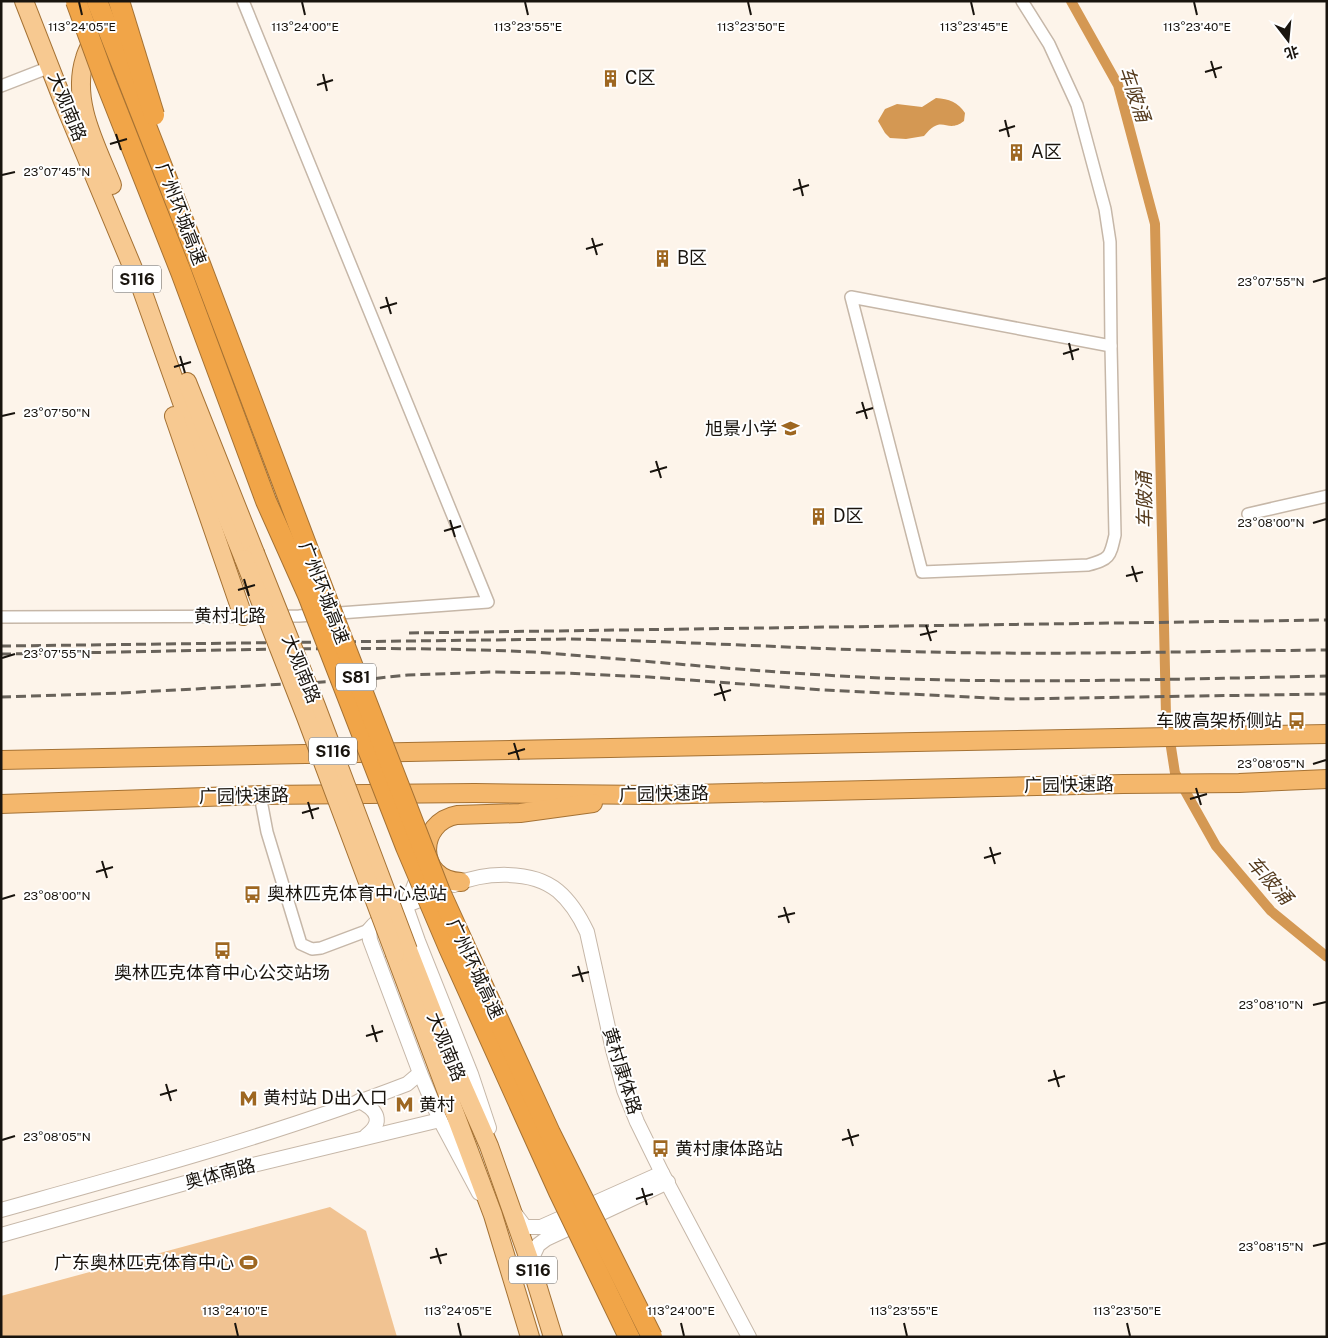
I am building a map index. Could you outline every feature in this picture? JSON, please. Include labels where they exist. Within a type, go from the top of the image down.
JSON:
[{"type":"highway","name":"广州环城高速","points":[[76,1],[103,75],[181,272],[266,501],[308,595],[406,847],[449,948],[559,1192],[629,1337]]},
{"type":"highway","name":"广州环城高速","points":[[98,1],[451,918],[550,1133],[652,1337]]},
{"type":"highway","points":[[119,1],[158,126],[181,214]]},
{"type":"highway","points":[[1,760],[1327,734]]},
{"type":"highway","name":"广园快速路","points":[[1,804],[260,795],[475,793],[650,795],[1239,783],[1327,779]]},
{"type":"highway","points":[[650,795],[520,813],[449,816],[442,820],[428,839],[428,858],[458,929],[598,1212],[666,1337]]},
{"type":"highway","points":[[428,858],[439,876],[452,882],[460,882]]},
{"type":"highway","points":[[449,948],[534,1154],[619,1337]]},
{"type":"main road","name":"大观南路","points":[[24,1],[142,290],[190,425],[316,706],[493,1215],[530,1337]]},
{"type":"main road","points":[[31,1],[58,66],[69,72],[84,63]]},
{"type":"main road","name":"大观南路","points":[[111,1],[84,63],[82,71],[82,103],[88,125],[133,237],[249,556]]},
{"type":"main road","points":[[113,218],[111,233],[243,616]]},
{"type":"main road","name":"大观南路","points":[[401,952],[489,1146],[530,1262],[553,1337]]},
{"type":"street","name":"黄村北路","points":[[1,617],[299,616],[488,602],[243,1]]},
{"type":"street","points":[[1022,1],[1049,44],[1077,105],[1102,200],[1110,242],[1115,535],[1111,551],[1105,560],[1088,565],[922,572],[852,297],[1111,346]]},
{"type":"street","points":[[1,86],[50,67]]},
{"type":"street","points":[[1248,514],[1327,496]]},
{"type":"street","points":[[260,795],[268,832],[301,944],[312,949],[321,948],[369,930],[373,951],[440,1120],[474,1185],[493,1215]]},
{"type":"street","points":[[428,858],[406,907],[471,1074],[498,1157],[509,1204],[520,1223],[525,1227],[541,1227],[665,1177]]},
{"type":"street","name":"黄村康体路","points":[[369,930],[374,923],[386,915],[460,882],[488,876],[528,877],[542,881],[558,891],[580,917],[587,932],[613,1050],[624,1090],[637,1122],[749,1337]]},
{"type":"street","name":"奥体南路","points":[[1,1210],[222,1147],[407,1084],[420,1073]]},
{"type":"street","points":[[359,1101],[372,1110],[377,1117],[378,1123],[374,1130],[365,1137]]},
{"type":"street","name":"奥体南路","points":[[1,1235],[228,1171],[440,1120]]},
{"type":"street","points":[[530,1262],[538,1245],[551,1236],[665,1177]]},
{"type":"shaded area","points":[[936,98],[949,100],[959,106],[965,113],[964,121],[953,126],[940,124],[930,129],[924,136],[906,139],[890,138],[878,121],[885,109],[897,104],[922,107]]},
{"type":"shaded area","name":"广东奥林匹克体育中心","points":[[330,1207],[366,1231],[397,1337],[1,1337],[1,1296]]},
{"type":"waterway","name":"车陂涌","points":[[1071,1],[1118,85],[1155,224],[1166,715],[1175,773],[1216,846],[1271,911],[1327,957]]},
{"type":"railway","points":[[409,633],[1327,620]]},
{"type":"railway","points":[[1,646],[570,639],[992,653],[1327,650]]},
{"type":"railway","points":[[1,654],[268,649],[468,650],[534,652],[794,673],[936,680],[1104,680],[1327,676]]},
{"type":"railway","points":[[1,697],[120,693],[360,680],[408,675],[492,672],[649,677],[824,690],[1011,699],[1327,694]]},
{"type":"place","name":"C区","points":[[611,78]]},
{"type":"place","name":"A区","points":[[1017,152]]},
{"type":"place","name":"B区","points":[[663,258]]},
{"type":"place","name":"旭景小学","points":[[791,429]]},
{"type":"place","name":"D区","points":[[819,516]]},
{"type":"place","name":"车陂高架桥侧站","points":[[1296,721]]},
{"type":"place","name":"奥林匹克体育中心总站","points":[[253,894]]},
{"type":"place","name":"奥林匹克体育中心公交站场","points":[[222,950]]},
{"type":"place","name":"黄村站 D出入口","points":[[249,1098]]},
{"type":"place","name":"黄村","points":[[405,1105]]},
{"type":"place","name":"黄村康体路站","points":[[661,1149]]},
{"type":"place","name":"广东奥林匹克体育中心","points":[[248,1263]]}]
